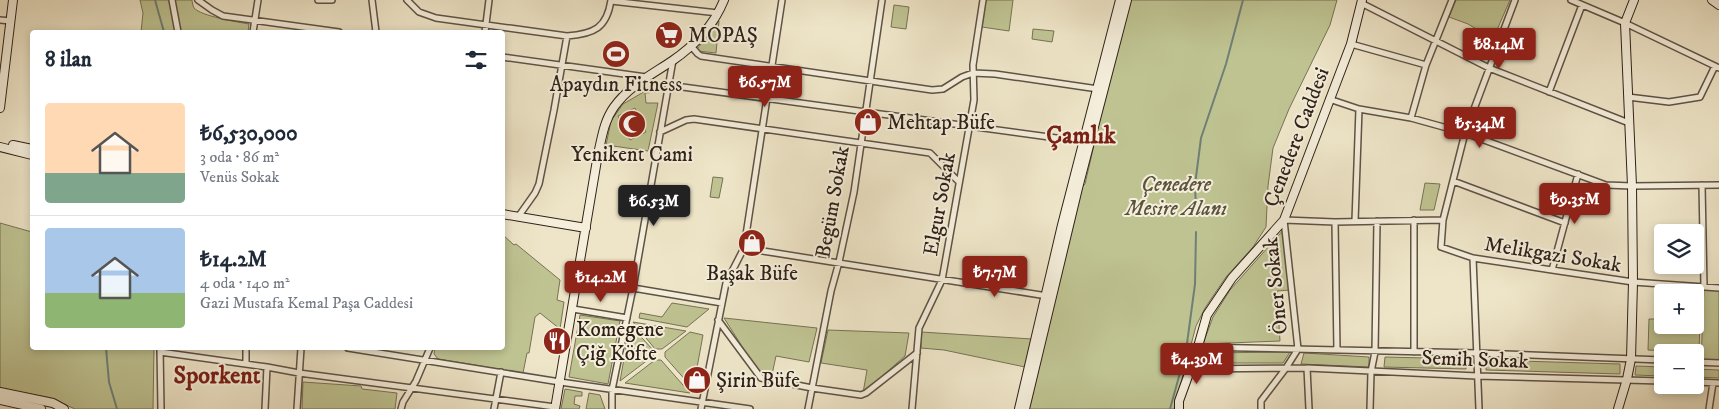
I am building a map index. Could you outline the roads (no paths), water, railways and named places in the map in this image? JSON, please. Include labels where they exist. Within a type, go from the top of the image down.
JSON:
[{"type":"street","points":[[0,108],[13,0]]},
{"type":"street","points":[[172,0],[178,30]]},
{"type":"street","points":[[198,0],[217,14],[325,30]]},
{"type":"street","points":[[253,30],[258,0]]},
{"type":"street","points":[[318,0],[332,0]]},
{"type":"street","points":[[372,0],[376,30]]},
{"type":"street","points":[[407,0],[424,15],[567,36],[586,33],[602,24],[608,16],[611,0],[718,13]]},
{"type":"street","points":[[485,30],[489,0]]},
{"type":"street","points":[[161,409],[160,350],[299,373],[555,408],[605,125],[619,100],[646,77],[691,46],[711,24],[724,0]]},
{"type":"street","points":[[701,409],[726,283],[744,248],[782,0]]},
{"type":"street","name":"Begüm Sokak","points":[[808,409],[831,291],[854,192],[864,111],[882,0]]},
{"type":"street","name":"Elgur Sokak","points":[[912,409],[919,328],[942,280],[974,100],[973,73],[983,0]]},
{"type":"street","points":[[1100,90],[1120,0]]},
{"type":"street","points":[[1019,409],[1049,296],[1086,142],[1127,0]]},
{"type":"street","points":[[1411,118],[1426,65],[1452,0]]},
{"type":"street","name":"Melikgazi Sokak","points":[[1515,0],[1465,133],[1443,220],[1441,247],[1473,258],[1633,282],[1661,284]]},
{"type":"street","points":[[1571,0],[1625,23],[1717,67],[1700,97],[1669,102],[1628,97]]},
{"type":"street","points":[[1618,409],[1631,359],[1633,282],[1632,186],[1625,23],[1634,0]]},
{"type":"street","points":[[1712,0],[1719,5]]},
{"type":"street","points":[[1362,2],[1489,68],[1629,123]]},
{"type":"street","name":"Çenedere Caddesi","points":[[1179,409],[1179,401],[1198,348],[1207,315],[1232,278],[1284,220],[1351,44],[1362,2]]},
{"type":"street","points":[[1550,92],[1582,5]]},
{"type":"street","points":[[0,20],[10,22]]},
{"type":"street","points":[[518,217],[539,184],[567,36]]},
{"type":"street","points":[[1351,44],[1426,65]]},
{"type":"street","points":[[691,46],[701,56],[938,90],[948,87],[962,77],[973,73],[995,74],[1100,90]]},
{"type":"street","points":[[505,57],[646,77]]},
{"type":"street","points":[[612,409],[612,390],[633,288],[673,60]]},
{"type":"street","points":[[668,85],[1086,142]]},
{"type":"street","points":[[1329,99],[1465,133],[1606,185],[1719,185]]},
{"type":"street","points":[[1355,221],[1359,108]]},
{"type":"street","points":[[660,132],[686,120],[694,119],[930,153],[959,182]]},
{"type":"street","points":[[0,142],[30,149]]},
{"type":"street","points":[[0,147],[30,154]]},
{"type":"street","points":[[1552,270],[1578,174]]},
{"type":"street","points":[[1453,181],[1565,223]]},
{"type":"street","points":[[1702,185],[1704,284]]},
{"type":"street","points":[[505,215],[586,228]]},
{"type":"street","points":[[1284,220],[1335,222],[1443,220]]},
{"type":"street","name":"Öner Sokak","points":[[1284,220],[1298,349]]},
{"type":"street","points":[[1414,220],[1414,352]]},
{"type":"street","points":[[1370,409],[1371,372],[1375,352],[1377,221]]},
{"type":"street","points":[[1335,222],[1337,350]]},
{"type":"street","points":[[744,248],[1049,296]]},
{"type":"street","points":[[1473,258],[1479,409]]},
{"type":"street","name":"Melikgazi Sokak","points":[[1704,287],[1719,288]]},
{"type":"street","points":[[633,288],[722,302]]},
{"type":"street","points":[[1025,409],[1049,296]]},
{"type":"street","points":[[572,309],[627,318]]},
{"type":"street","points":[[718,320],[761,378],[812,388],[856,395],[866,393],[917,352]]},
{"type":"street","name":"Semih Sokak","points":[[1198,348],[1477,353],[1654,360]]},
{"type":"street","points":[[1261,409],[1261,402],[1298,349]]},
{"type":"street","points":[[246,350],[246,364]]},
{"type":"street","points":[[297,409],[301,350]]},
{"type":"street","points":[[361,350],[612,390],[750,409]]},
{"type":"street","points":[[400,409],[429,350]]},
{"type":"street","points":[[1704,362],[1719,363]]},
{"type":"street","points":[[265,409],[268,367]]},
{"type":"street","points":[[1307,368],[1309,409]]},
{"type":"street","name":"Semih Sokak","points":[[1191,369],[1307,368],[1477,376],[1654,380]]},
{"type":"street","points":[[494,409],[501,372]]},
{"type":"street","points":[[1709,409],[1716,383]]},
{"type":"street","points":[[0,392],[53,403],[64,409]]},
{"type":"street","points":[[0,400],[42,409]]},
{"type":"waterway","points":[[155,0],[163,30]]},
{"type":"waterway","points":[[1196,209],[1195,185],[1201,138],[1226,64],[1243,0]]},
{"type":"waterway","points":[[1170,409],[1186,351],[1195,284],[1196,232]]},
{"type":"waterway","points":[[106,350],[109,382],[117,409]]},
{"type":"place","name":"MOPAŞ","points":[[669,35]]},
{"type":"place","name":"Apaydın Fitness","points":[[616,54]]},
{"type":"place","name":"Mehtap Büfe","points":[[868,122]]},
{"type":"place","name":"Yenikent Cami","points":[[632,124]]},
{"type":"place","name":"Başak Büfe","points":[[752,243]]},
{"type":"place","name":"Komegene Çiğ Köfte","points":[[557,341]]},
{"type":"place","name":"Şirin Büfe","points":[[697,380]]},
{"type":"district","name":"Çamlık","points":[[1081,135]]},
{"type":"district","name":"Sporkent","points":[[217,375]]},
{"type":"park label","name":"Çenedere Mesire Alanı","points":[[1176,196]]}]
